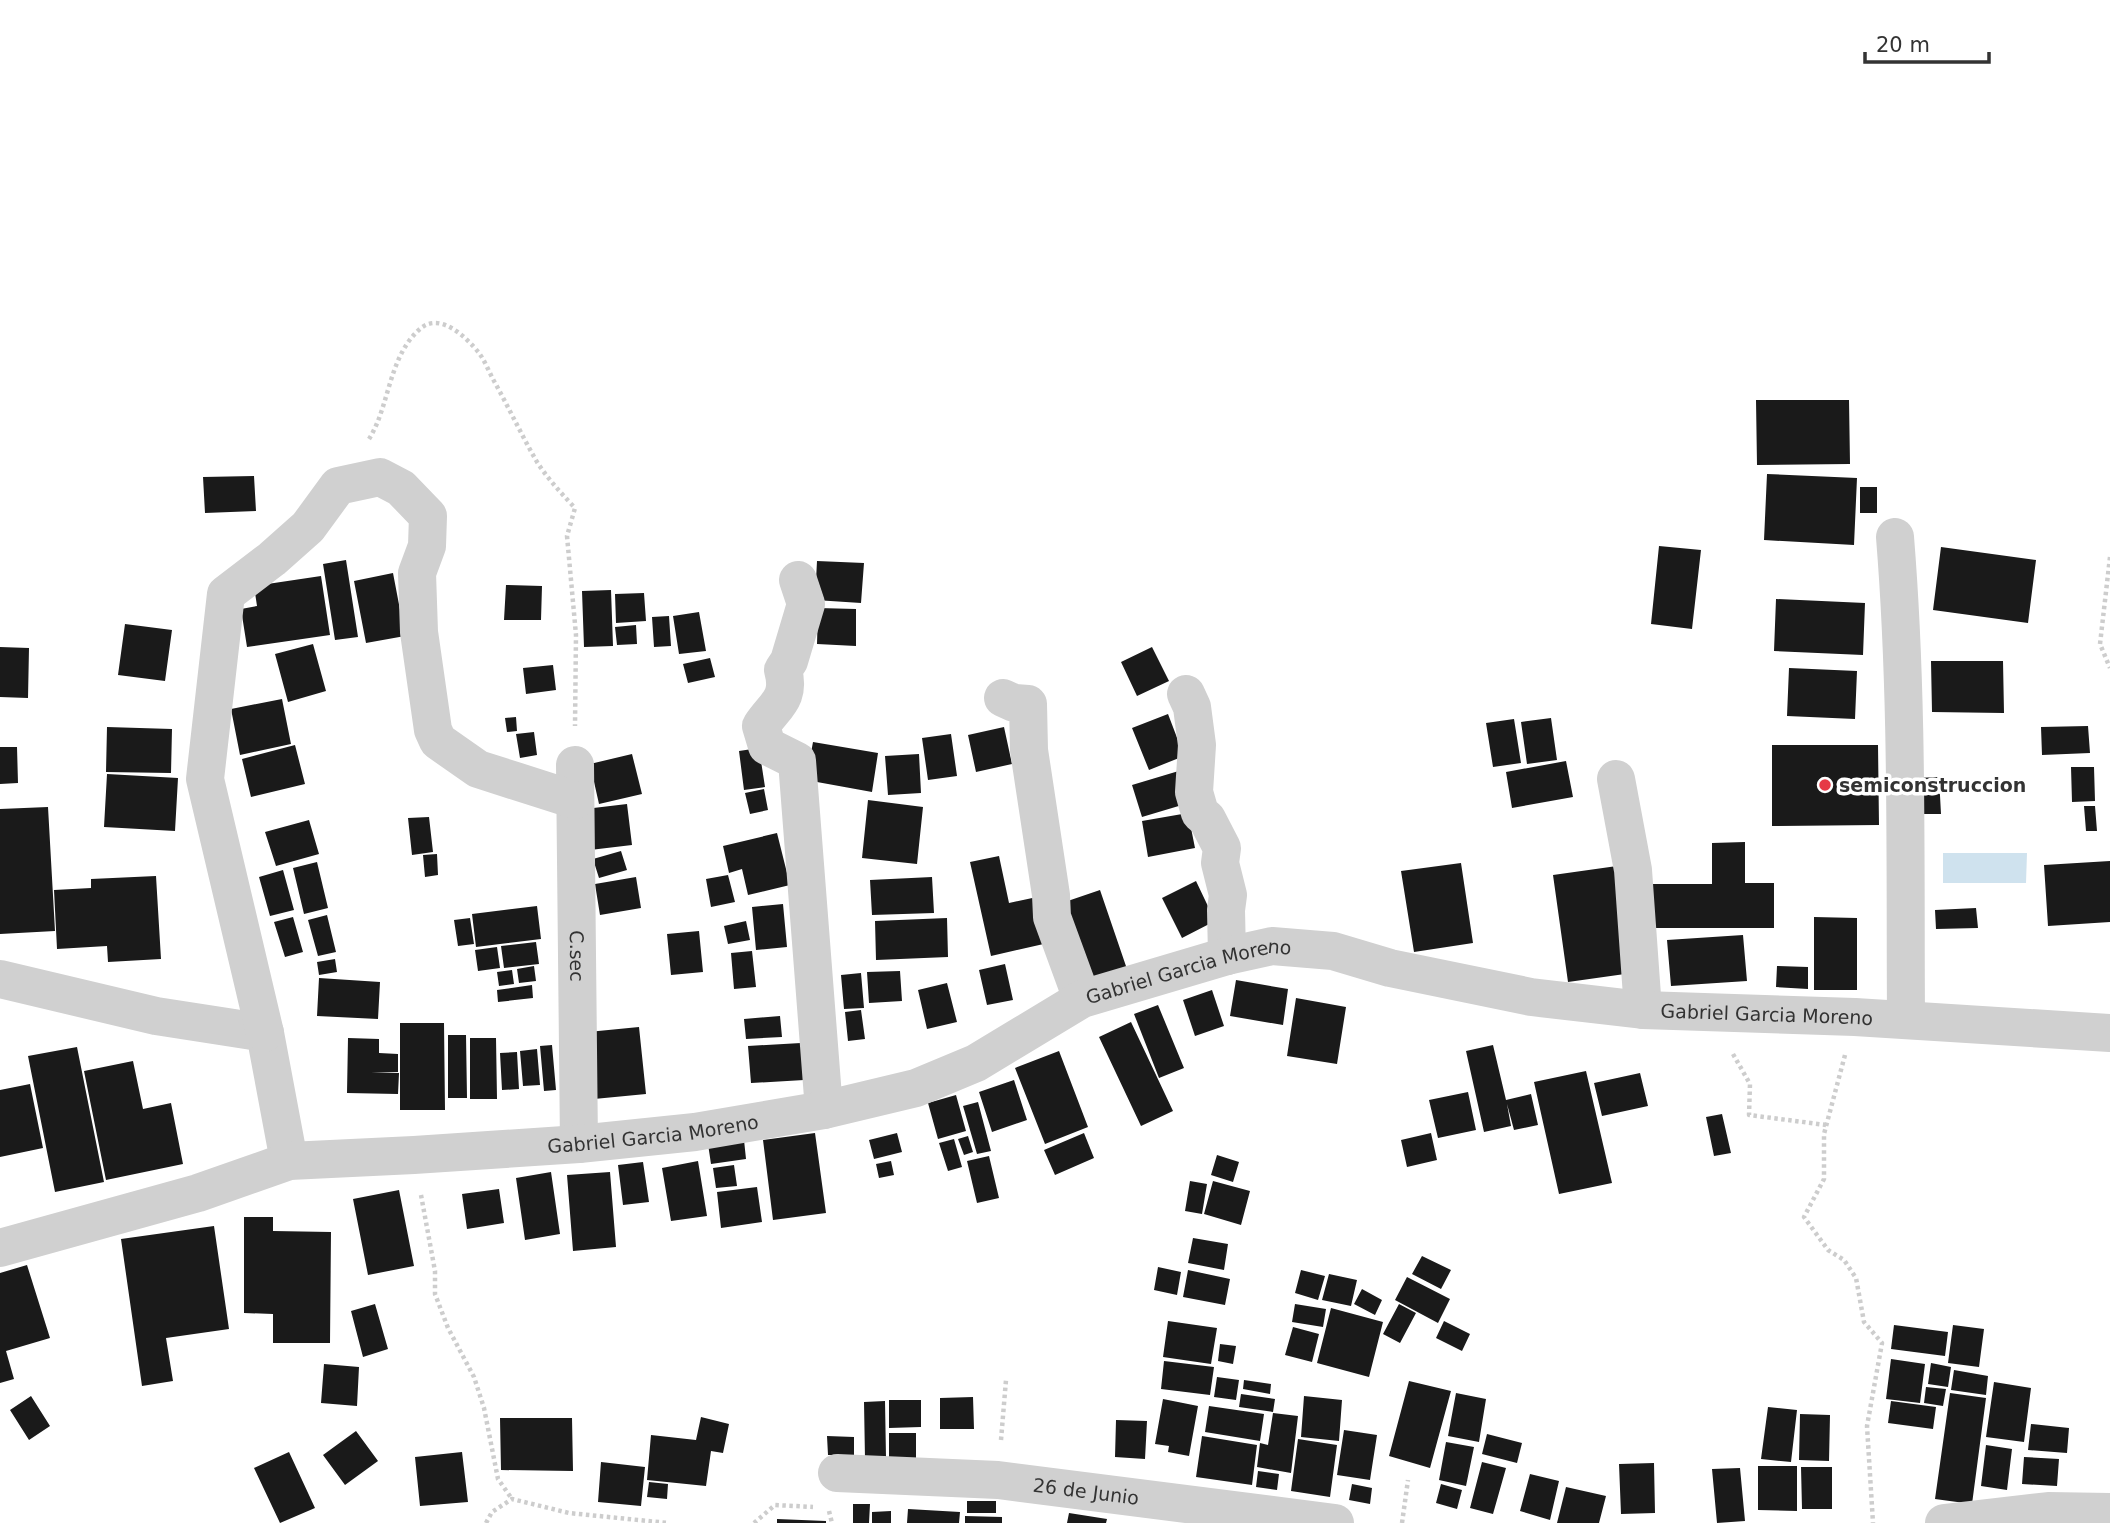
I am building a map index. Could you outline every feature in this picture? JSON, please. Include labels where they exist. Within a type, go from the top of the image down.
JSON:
[{"type":"street","points":[[289,1161],[265,1033],[205,779],[226,594],[308,527],[338,486],[380,477],[401,488],[428,516],[428,546],[417,573],[419,632],[433,730],[438,741],[478,769],[575,783]]},
{"type":"street","points":[[1895,537],[1903,676],[1906,1020]]},
{"type":"street","points":[[798,580],[806,604],[789,661],[783,670],[785,694],[782,702],[761,726],[766,746],[797,761],[824,1110]]},
{"type":"street","points":[[1186,694],[1192,707],[1196,745],[1194,792],[1200,813],[1207,819],[1222,848],[1220,863],[1228,895],[1227,956]]},
{"type":"street","points":[[1003,698],[1014,703],[1028,704],[1029,750],[1052,917],[1082,999]]},
{"type":"street","points":[[1616,779],[1633,870],[1643,1010]]},
{"type":"street","name":"C.sec","points":[[575,783],[579,1144]]},
{"type":"street","name":"Gabriel Garcia Moreno","points":[[0,1248],[198,1193],[289,1161],[414,1156],[579,1144],[695,1132],[824,1110],[916,1088],[976,1063],[1082,999],[1227,956],[1272,946],[1333,951],[1390,968],[1531,997],[1643,1010],[1855,1017],[2110,1033]]},
{"type":"street","points":[[0,979],[156,1016],[265,1033]]},
{"type":"street","name":"26 de Junio","points":[[837,1473],[998,1480],[1335,1523]]},
{"type":"street","points":[[1944,1523],[2048,1511],[2110,1512]]},
{"type":"path","points":[[338,486],[378,424],[387,389],[405,348],[421,328],[430,324],[438,323],[456,330],[479,354],[538,463],[575,508],[567,536],[576,635],[575,783]]},
{"type":"path","points":[[2110,557],[2100,645],[2110,668]]},
{"type":"path","points":[[1742,1012],[1733,1055],[1750,1084],[1749,1115],[1826,1125]]},
{"type":"path","points":[[1855,1017],[1824,1135],[1824,1179],[1804,1217],[1828,1250],[1844,1260],[1856,1278],[1864,1322],[1882,1343],[1867,1426],[1873,1523]]},
{"type":"path","points":[[414,1156],[435,1270],[435,1294],[474,1377],[484,1408],[498,1479],[512,1499],[569,1513],[668,1523]]},
{"type":"path","points":[[998,1480],[1006,1380]]},
{"type":"path","points":[[1402,1523],[1408,1480]]},
{"type":"path","points":[[486,1523],[492,1512],[512,1499]]},
{"type":"path","points":[[754,1523],[775,1505],[815,1507]]},
{"type":"water","points":[[1943,853],[2027,853],[2026,883],[1943,883]]},
{"type":"building","points":[[1756,400],[1849,400],[1850,464],[1757,465]]},
{"type":"building","points":[[1767,474],[1857,478],[1854,545],[1764,540]]},
{"type":"building","points":[[254,476],[256,511],[205,513],[203,477]]},
{"type":"building","points":[[1860,487],[1877,487],[1877,513],[1860,513]]},
{"type":"building","points":[[1659,546],[1701,550],[1692,629],[1651,624]]},
{"type":"building","points":[[1941,547],[2036,560],[2028,623],[1933,610]]},
{"type":"building","points":[[346,560],[358,637],[335,640],[323,564]]},
{"type":"building","points":[[817,561],[864,563],[861,603],[815,600]]},
{"type":"building","points":[[393,573],[405,636],[366,643],[354,581]]},
{"type":"building","points":[[321,576],[330,635],[247,647],[241,609],[257,606],[254,586]]},
{"type":"building","points":[[506,585],[542,586],[541,620],[504,620]]},
{"type":"building","points":[[611,590],[613,646],[584,647],[582,591]]},
{"type":"building","points":[[644,593],[646,621],[616,623],[615,594]]},
{"type":"building","points":[[1776,599],[1865,603],[1863,655],[1774,651]]},
{"type":"building","points":[[818,608],[856,609],[856,646],[817,644]]},
{"type":"building","points":[[699,612],[706,651],[679,654],[673,616]]},
{"type":"building","points":[[669,616],[671,646],[654,647],[652,617]]},
{"type":"building","points":[[125,624],[172,630],[165,681],[118,675]]},
{"type":"building","points":[[636,625],[637,644],[617,645],[615,627]]},
{"type":"building","points":[[313,644],[326,691],[288,702],[275,654]]},
{"type":"building","points":[[0,647],[29,648],[28,698],[0,697]]},
{"type":"building","points":[[1152,647],[1169,681],[1137,696],[1121,662]]},
{"type":"building","points":[[710,658],[715,677],[688,683],[683,664]]},
{"type":"building","points":[[1931,661],[2003,661],[2004,713],[1932,712]]},
{"type":"building","points":[[553,665],[556,690],[526,694],[523,668]]},
{"type":"building","points":[[1789,668],[1857,671],[1855,719],[1787,716]]},
{"type":"building","points":[[282,699],[291,744],[240,755],[231,709]]},
{"type":"building","points":[[1168,714],[1184,756],[1149,770],[1132,728]]},
{"type":"building","points":[[516,717],[517,731],[507,732],[505,718]]},
{"type":"building","points":[[1551,718],[1557,760],[1527,764],[1521,722]]},
{"type":"building","points":[[1514,719],[1521,763],[1493,767],[1486,723]]},
{"type":"building","points":[[2088,726],[2090,753],[2042,755],[2041,727]]},
{"type":"building","points":[[107,727],[172,729],[171,773],[106,772]]},
{"type":"building","points":[[1004,727],[1012,764],[976,772],[968,735]]},
{"type":"building","points":[[534,732],[537,755],[520,758],[516,734]]},
{"type":"building","points":[[951,734],[957,776],[928,780],[922,738]]},
{"type":"building","points":[[813,742],[878,753],[872,792],[806,780]]},
{"type":"building","points":[[295,745],[305,784],[251,797],[242,759]]},
{"type":"building","name":"semiconstruccion","points":[[1772,745],[1878,745],[1879,825],[1772,826]]},
{"type":"building","points":[[0,747],[17,747],[18,783],[0,784]]},
{"type":"building","points":[[759,748],[765,787],[744,790],[739,751]]},
{"type":"building","points":[[632,754],[642,794],[599,804],[590,764]]},
{"type":"building","points":[[919,754],[921,793],[888,795],[885,756]]},
{"type":"building","points":[[1566,761],[1573,797],[1512,808],[1506,772]]},
{"type":"building","points":[[2071,767],[2094,767],[2095,801],[2072,802]]},
{"type":"building","points":[[1182,770],[1192,802],[1142,817],[1132,785]]},
{"type":"building","points":[[107,774],[178,778],[175,831],[104,827]]},
{"type":"building","points":[[1939,777],[1941,814],[1918,814],[1917,778]]},
{"type":"building","points":[[764,789],[768,810],[750,814],[745,793]]},
{"type":"building","points":[[868,800],[923,807],[917,864],[862,858]]},
{"type":"building","points":[[627,804],[632,845],[590,850],[585,809]]},
{"type":"building","points":[[2084,806],[2095,806],[2097,831],[2086,831]]},
{"type":"building","points":[[48,807],[55,931],[0,934],[0,809]]},
{"type":"building","points":[[1188,813],[1195,848],[1148,857],[1142,821]]},
{"type":"building","points":[[429,817],[433,852],[412,855],[408,818]]},
{"type":"building","points":[[309,820],[319,854],[276,866],[265,832]]},
{"type":"building","points":[[777,833],[790,885],[748,895],[742,869],[729,873],[723,846]]},
{"type":"building","points":[[1745,842],[1745,883],[1774,883],[1774,928],[1651,928],[1650,884],[1712,884],[1712,843]]},
{"type":"building","points":[[621,851],[627,870],[599,878],[593,859]]},
{"type":"building","points":[[437,854],[438,875],[425,877],[423,855]]},
{"type":"building","points":[[999,856],[1009,903],[1037,897],[1048,943],[991,956],[970,862]]},
{"type":"building","points":[[2110,861],[2110,922],[2048,926],[2044,865]]},
{"type":"building","points":[[317,862],[328,908],[304,914],[293,868]]},
{"type":"building","points":[[1461,863],[1473,943],[1414,952],[1401,871]]},
{"type":"building","points":[[1617,866],[1632,973],[1568,982],[1553,875]]},
{"type":"building","points":[[283,870],[294,910],[270,916],[259,877]]},
{"type":"building","points":[[728,875],[735,902],[711,907],[706,879]]},
{"type":"building","points":[[156,876],[161,959],[108,962],[107,946],[57,949],[54,890],[91,888],[91,879]]},
{"type":"building","points":[[636,877],[641,908],[600,915],[595,884]]},
{"type":"building","points":[[932,877],[934,913],[872,915],[870,880]]},
{"type":"building","points":[[1196,881],[1215,921],[1182,938],[1162,898]]},
{"type":"building","points":[[1100,890],[1128,972],[1083,986],[1056,905]]},
{"type":"building","points":[[783,904],[787,947],[756,950],[752,907]]},
{"type":"building","points":[[537,906],[541,939],[476,947],[472,914]]},
{"type":"building","points":[[1976,908],[1978,928],[1936,929],[1935,910]]},
{"type":"building","points":[[327,915],[336,952],[318,956],[308,920]]},
{"type":"building","points":[[293,917],[303,952],[285,957],[274,922]]},
{"type":"building","points":[[1814,917],[1857,918],[1857,990],[1814,990]]},
{"type":"building","points":[[470,918],[474,944],[458,946],[454,920]]},
{"type":"building","points":[[947,918],[948,957],[876,960],[875,921]]},
{"type":"building","points":[[746,921],[750,940],[728,944],[724,926]]},
{"type":"building","points":[[699,931],[703,972],[671,975],[667,934]]},
{"type":"building","points":[[1743,935],[1747,981],[1671,986],[1667,940]]},
{"type":"building","points":[[536,942],[539,964],[504,968],[501,946]]},
{"type":"building","points":[[497,947],[500,968],[478,971],[475,950]]},
{"type":"building","points":[[752,951],[756,987],[734,989],[731,953]]},
{"type":"building","points":[[335,959],[337,972],[319,975],[317,962]]},
{"type":"building","points":[[1005,964],[1013,1000],[987,1005],[979,970]]},
{"type":"building","points":[[534,966],[536,981],[519,983],[517,969]]},
{"type":"building","points":[[1777,966],[1808,967],[1808,989],[1776,987]]},
{"type":"building","points":[[512,970],[514,984],[499,986],[497,972]]},
{"type":"building","points":[[900,971],[902,1001],[869,1003],[867,972]]},
{"type":"building","points":[[861,973],[864,1008],[844,1009],[841,975]]},
{"type":"building","points":[[319,978],[380,982],[378,1019],[317,1016]]},
{"type":"building","points":[[1236,980],[1288,989],[1283,1025],[1230,1016]]},
{"type":"building","points":[[947,983],[957,1022],[927,1029],[918,990]]},
{"type":"building","points":[[532,985],[533,998],[498,1002],[497,990]]},
{"type":"building","points":[[1212,990],[1224,1026],[1195,1036],[1183,1000]]},
{"type":"building","points":[[1296,998],[1346,1007],[1337,1064],[1287,1056]]},
{"type":"building","points":[[1158,1005],[1184,1068],[1159,1078],[1134,1014]]},
{"type":"building","points":[[861,1010],[865,1039],[848,1041],[845,1012]]},
{"type":"building","points":[[780,1016],[782,1037],[746,1039],[744,1019]]},
{"type":"building","points":[[1131,1022],[1173,1111],[1141,1126],[1099,1037]]},
{"type":"building","points":[[400,1023],[444,1023],[445,1110],[400,1110]]},
{"type":"building","points":[[639,1027],[646,1094],[594,1099],[588,1032]]},
{"type":"building","points":[[448,1035],[466,1035],[467,1098],[448,1098]]},
{"type":"building","points":[[348,1038],[379,1039],[379,1053],[398,1054],[398,1072],[371,1072],[399,1073],[398,1094],[347,1093]]},
{"type":"building","points":[[470,1038],[496,1038],[497,1099],[470,1099]]},
{"type":"building","points":[[801,1043],[804,1080],[751,1083],[748,1046]]},
{"type":"building","points":[[552,1045],[556,1090],[544,1091],[540,1046]]},
{"type":"building","points":[[1493,1045],[1506,1100],[1531,1094],[1538,1125],[1514,1130],[1507,1104],[1511,1126],[1484,1132],[1466,1051]]},
{"type":"building","points":[[77,1047],[104,1182],[55,1192],[28,1056]]},
{"type":"building","points":[[537,1049],[540,1085],[523,1086],[520,1051]]},
{"type":"building","points":[[1059,1051],[1088,1127],[1045,1144],[1015,1068]]},
{"type":"building","points":[[517,1052],[519,1089],[502,1090],[500,1053]]},
{"type":"building","points":[[133,1061],[143,1109],[171,1103],[183,1164],[106,1180],[84,1071]]},
{"type":"building","points":[[1586,1071],[1612,1183],[1559,1194],[1534,1082]]},
{"type":"building","points":[[1640,1073],[1648,1106],[1602,1116],[1594,1083]]},
{"type":"building","points":[[1014,1080],[1027,1120],[992,1132],[979,1092]]},
{"type":"building","points":[[30,1084],[43,1148],[0,1157],[0,1090]]},
{"type":"building","points":[[1468,1092],[1476,1130],[1438,1138],[1429,1100]]},
{"type":"building","points":[[956,1095],[966,1131],[938,1139],[928,1103]]},
{"type":"building","points":[[978,1102],[991,1151],[977,1154],[963,1106]]},
{"type":"building","points":[[1722,1114],[1731,1153],[1714,1156],[1706,1117]]},
{"type":"building","points":[[815,1133],[826,1213],[773,1220],[763,1140]]},
{"type":"building","points":[[897,1133],[902,1152],[874,1159],[869,1140]]},
{"type":"building","points":[[1084,1133],[1094,1158],[1055,1175],[1044,1150]]},
{"type":"building","points":[[1431,1133],[1437,1160],[1407,1167],[1401,1140]]},
{"type":"building","points":[[968,1136],[973,1152],[964,1155],[958,1139]]},
{"type":"building","points":[[954,1139],[962,1167],[948,1171],[939,1143]]},
{"type":"building","points":[[744,1140],[746,1159],[711,1164],[708,1144]]},
{"type":"building","points":[[1217,1155],[1239,1162],[1233,1182],[1211,1175]]},
{"type":"building","points":[[989,1156],[999,1198],[977,1203],[967,1161]]},
{"type":"building","points":[[698,1161],[707,1216],[671,1221],[662,1168]]},
{"type":"building","points":[[891,1161],[894,1175],[879,1178],[876,1164]]},
{"type":"building","points":[[643,1162],[649,1202],[623,1205],[618,1165]]},
{"type":"building","points":[[734,1165],[737,1186],[716,1188],[713,1168]]},
{"type":"building","points":[[551,1172],[560,1234],[525,1240],[516,1178]]},
{"type":"building","points":[[610,1172],[616,1247],[573,1251],[567,1175]]},
{"type":"building","points":[[1190,1181],[1207,1184],[1202,1214],[1185,1211]]},
{"type":"building","points":[[1213,1181],[1250,1191],[1241,1225],[1204,1214]]},
{"type":"building","points":[[757,1187],[762,1222],[721,1228],[717,1192]]},
{"type":"building","points":[[499,1189],[504,1223],[467,1229],[462,1194]]},
{"type":"building","points":[[399,1190],[414,1266],[368,1275],[353,1199]]},
{"type":"building","points":[[244,1217],[273,1217],[273,1231],[331,1232],[330,1343],[273,1343],[273,1314],[244,1313]]},
{"type":"building","points":[[214,1226],[229,1329],[166,1338],[173,1381],[142,1386],[121,1239]]},
{"type":"building","points":[[1193,1238],[1228,1244],[1224,1270],[1188,1263]]},
{"type":"building","points":[[1422,1256],[1451,1270],[1441,1289],[1412,1274]]},
{"type":"building","points":[[27,1265],[50,1338],[6,1351],[14,1379],[0,1383],[0,1273]]},
{"type":"building","points":[[1158,1267],[1181,1272],[1177,1295],[1154,1290]]},
{"type":"building","points":[[1188,1270],[1230,1279],[1225,1305],[1183,1297]]},
{"type":"building","points":[[1301,1270],[1325,1276],[1318,1300],[1295,1293]]},
{"type":"building","points":[[1329,1274],[1357,1280],[1351,1306],[1322,1300]]},
{"type":"building","points":[[1407,1277],[1450,1299],[1438,1323],[1395,1300]]},
{"type":"building","points":[[1362,1289],[1382,1300],[1375,1315],[1354,1304]]},
{"type":"building","points":[[375,1304],[388,1349],[363,1357],[351,1311]]},
{"type":"building","points":[[1295,1304],[1326,1309],[1323,1327],[1292,1322]]},
{"type":"building","points":[[1399,1304],[1416,1313],[1400,1343],[1383,1334]]},
{"type":"building","points":[[1331,1308],[1383,1322],[1369,1377],[1317,1363]]},
{"type":"building","points":[[1168,1321],[1217,1328],[1211,1364],[1163,1357]]},
{"type":"building","points":[[1444,1321],[1470,1334],[1462,1351],[1436,1338]]},
{"type":"building","points":[[1894,1325],[1948,1332],[1945,1356],[1891,1349]]},
{"type":"building","points":[[1953,1325],[1984,1329],[1979,1367],[1948,1363]]},
{"type":"building","points":[[1293,1327],[1319,1334],[1312,1362],[1285,1355]]},
{"type":"building","points":[[1220,1344],[1236,1346],[1233,1364],[1218,1361]]},
{"type":"building","points":[[1891,1359],[1925,1364],[1920,1403],[1886,1399]]},
{"type":"building","points":[[1164,1361],[1214,1367],[1210,1395],[1161,1389]]},
{"type":"building","points":[[1931,1363],[1951,1367],[1948,1387],[1928,1384]]},
{"type":"building","points":[[324,1364],[359,1367],[357,1406],[321,1403]]},
{"type":"building","points":[[1954,1370],[1988,1376],[1986,1395],[1951,1390]]},
{"type":"building","points":[[1217,1377],[1239,1380],[1236,1400],[1214,1397]]},
{"type":"building","points":[[1244,1380],[1271,1384],[1270,1394],[1243,1389]]},
{"type":"building","points":[[1409,1381],[1451,1391],[1430,1468],[1389,1456]]},
{"type":"building","points":[[1994,1382],[2031,1388],[2024,1442],[1986,1437]]},
{"type":"building","points":[[1926,1387],[1946,1389],[1943,1406],[1924,1403]]},
{"type":"building","points":[[1456,1393],[1486,1399],[1479,1442],[1448,1436]]},
{"type":"building","points":[[1950,1393],[1986,1398],[1972,1504],[1935,1499]]},
{"type":"building","points":[[1241,1394],[1275,1399],[1273,1412],[1239,1407]]},
{"type":"building","points":[[31,1396],[50,1426],[29,1440],[10,1410]]},
{"type":"building","points":[[1304,1396],[1342,1400],[1339,1441],[1301,1437]]},
{"type":"building","points":[[973,1397],[974,1429],[940,1429],[940,1398]]},
{"type":"building","points":[[1163,1399],[1198,1406],[1189,1456],[1168,1452],[1169,1446],[1155,1444]]},
{"type":"building","points":[[889,1400],[921,1400],[921,1427],[889,1428]]},
{"type":"building","points":[[885,1401],[886,1458],[865,1459],[864,1402]]},
{"type":"building","points":[[1891,1401],[1936,1407],[1933,1429],[1888,1423]]},
{"type":"building","points":[[1209,1406],[1264,1414],[1260,1441],[1205,1432]]},
{"type":"building","points":[[1768,1407],[1797,1410],[1791,1462],[1761,1459]]},
{"type":"building","points":[[1273,1413],[1298,1416],[1291,1473],[1257,1467],[1260,1443],[1268,1445]]},
{"type":"building","points":[[1800,1414],[1830,1415],[1829,1461],[1799,1460]]},
{"type":"building","points":[[701,1417],[729,1424],[723,1453],[711,1451],[706,1486],[647,1480],[651,1435],[696,1440]]},
{"type":"building","points":[[500,1418],[572,1418],[573,1471],[501,1470]]},
{"type":"building","points":[[1116,1420],[1147,1421],[1145,1459],[1115,1457]]},
{"type":"building","points":[[2031,1424],[2069,1428],[2067,1453],[2028,1450]]},
{"type":"building","points":[[1344,1430],[1377,1435],[1370,1480],[1337,1475]]},
{"type":"building","points":[[356,1431],[378,1461],[345,1485],[323,1455]]},
{"type":"building","points":[[889,1433],[916,1433],[916,1461],[889,1461]]},
{"type":"building","points":[[1487,1434],[1522,1443],[1517,1463],[1482,1454]]},
{"type":"building","points":[[827,1436],[854,1437],[854,1455],[828,1455]]},
{"type":"building","points":[[1202,1436],[1257,1445],[1252,1485],[1196,1477]]},
{"type":"building","points":[[1298,1439],[1337,1445],[1330,1497],[1291,1491]]},
{"type":"building","points":[[1446,1442],[1474,1447],[1466,1486],[1439,1480]]},
{"type":"building","points":[[1986,1445],[2012,1449],[2007,1490],[1981,1486]]},
{"type":"building","points":[[289,1452],[315,1508],[280,1523],[254,1468]]},
{"type":"building","points":[[462,1452],[468,1502],[420,1506],[415,1457]]},
{"type":"building","points":[[2024,1457],[2059,1459],[2057,1486],[2022,1484]]},
{"type":"building","points":[[601,1462],[645,1467],[641,1506],[598,1502]]},
{"type":"building","points":[[1482,1462],[1506,1468],[1493,1514],[1470,1508]]},
{"type":"building","points":[[1654,1463],[1655,1513],[1621,1514],[1619,1464]]},
{"type":"building","points":[[1758,1466],[1797,1466],[1797,1511],[1758,1510]]},
{"type":"building","points":[[1801,1467],[1832,1467],[1832,1509],[1802,1509]]},
{"type":"building","points":[[1740,1468],[1745,1521],[1717,1523],[1712,1469]]},
{"type":"building","points":[[1258,1471],[1279,1474],[1277,1490],[1256,1487]]},
{"type":"building","points":[[1530,1474],[1559,1481],[1550,1520],[1520,1511]]},
{"type":"building","points":[[649,1482],[668,1484],[667,1499],[647,1497]]},
{"type":"building","points":[[1352,1484],[1372,1488],[1370,1504],[1349,1500]]},
{"type":"building","points":[[1441,1484],[1462,1490],[1457,1509],[1436,1503]]},
{"type":"building","points":[[1566,1487],[1606,1496],[1599,1523],[1557,1523]]},
{"type":"building","points":[[967,1501],[996,1501],[996,1513],[967,1513]]},
{"type":"building","points":[[853,1504],[870,1504],[869,1523],[853,1523]]},
{"type":"building","points":[[908,1509],[960,1512],[959,1523],[907,1523]]},
{"type":"building","points":[[891,1511],[891,1523],[872,1523],[872,1512]]},
{"type":"building","points":[[1069,1513],[1107,1519],[1106,1523],[1067,1523]]},
{"type":"building","points":[[965,1516],[1002,1517],[1002,1523],[965,1523]]},
{"type":"building","points":[[777,1519],[826,1521],[826,1523],[777,1523]]},
{"type":"place","name":"semiconstruccion","points":[[1825,785]]}]
